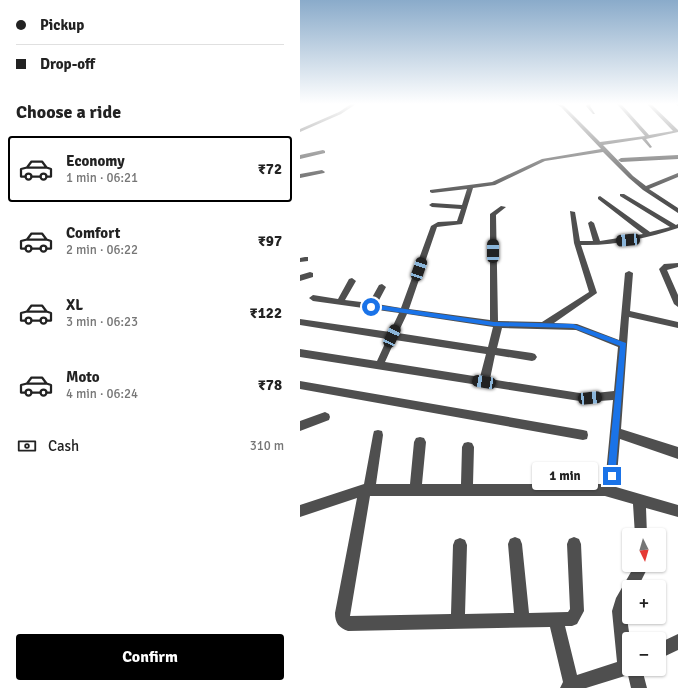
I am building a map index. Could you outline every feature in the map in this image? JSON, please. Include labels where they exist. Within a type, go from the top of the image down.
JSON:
[{"type":"street","points":[[593,136],[621,160],[648,188],[675,202],[678,207]]},
{"type":"street","points":[[594,136],[629,175],[678,211]]},
{"type":"street","points":[[432,191],[497,183],[544,160],[603,146],[655,136]]},
{"type":"street","points":[[645,138],[650,147]]},
{"type":"street","points":[[300,157],[323,152]]},
{"type":"street","points":[[621,160],[678,157]]},
{"type":"street","points":[[300,176],[322,172]]},
{"type":"street","points":[[648,188],[678,175]]},
{"type":"street","points":[[380,366],[404,311],[434,226],[438,224],[459,223],[471,186]]},
{"type":"street","points":[[622,195],[674,227],[678,234]]},
{"type":"street","points":[[600,198],[650,235]]},
{"type":"street","points":[[432,205],[465,207]]},
{"type":"street","points":[[484,382],[492,352],[496,324],[494,214],[503,207]]},
{"type":"street","points":[[545,326],[593,294],[577,243],[572,212]]},
{"type":"street","points":[[591,223],[597,242]]},
{"type":"street","points":[[577,243],[628,240],[674,227]]},
{"type":"street","points":[[677,300],[663,269],[667,266],[678,264]]},
{"type":"street","points":[[610,491],[629,273]]},
{"type":"street","points":[[300,278],[310,275]]},
{"type":"street","points":[[340,302],[352,281]]},
{"type":"street","points":[[371,307],[382,286]]},
{"type":"street","points":[[313,298],[496,324],[577,327],[623,345]]},
{"type":"street","points":[[626,313],[678,325]]},
{"type":"street","points":[[300,322],[532,358]]},
{"type":"street","points":[[300,353],[586,398],[619,395]]},
{"type":"street","points":[[300,385],[583,435]]},
{"type":"street","points":[[300,426],[325,417]]},
{"type":"street","points":[[616,433],[678,453]]},
{"type":"street","points":[[378,435],[342,613],[345,622],[348,624],[572,619],[577,611],[574,544]]},
{"type":"street","points":[[415,490],[420,442]]},
{"type":"street","points":[[467,490],[468,447]]},
{"type":"street","points":[[300,511],[367,490],[610,491],[678,511]]},
{"type":"street","points":[[639,499],[641,528]]},
{"type":"street","points":[[515,544],[522,620]]},
{"type":"street","points":[[458,622],[460,545]]},
{"type":"street","points":[[622,601],[619,611],[623,632]]},
{"type":"street","points":[[556,620],[570,687],[585,680],[622,670]]},
{"type":"street","points":[[666,648],[678,642]]},
{"type":"street","points":[[633,676],[639,688]]},
{"type":"route","points":[[371,307],[494,324],[573,326],[623,345],[612,476]]}]
